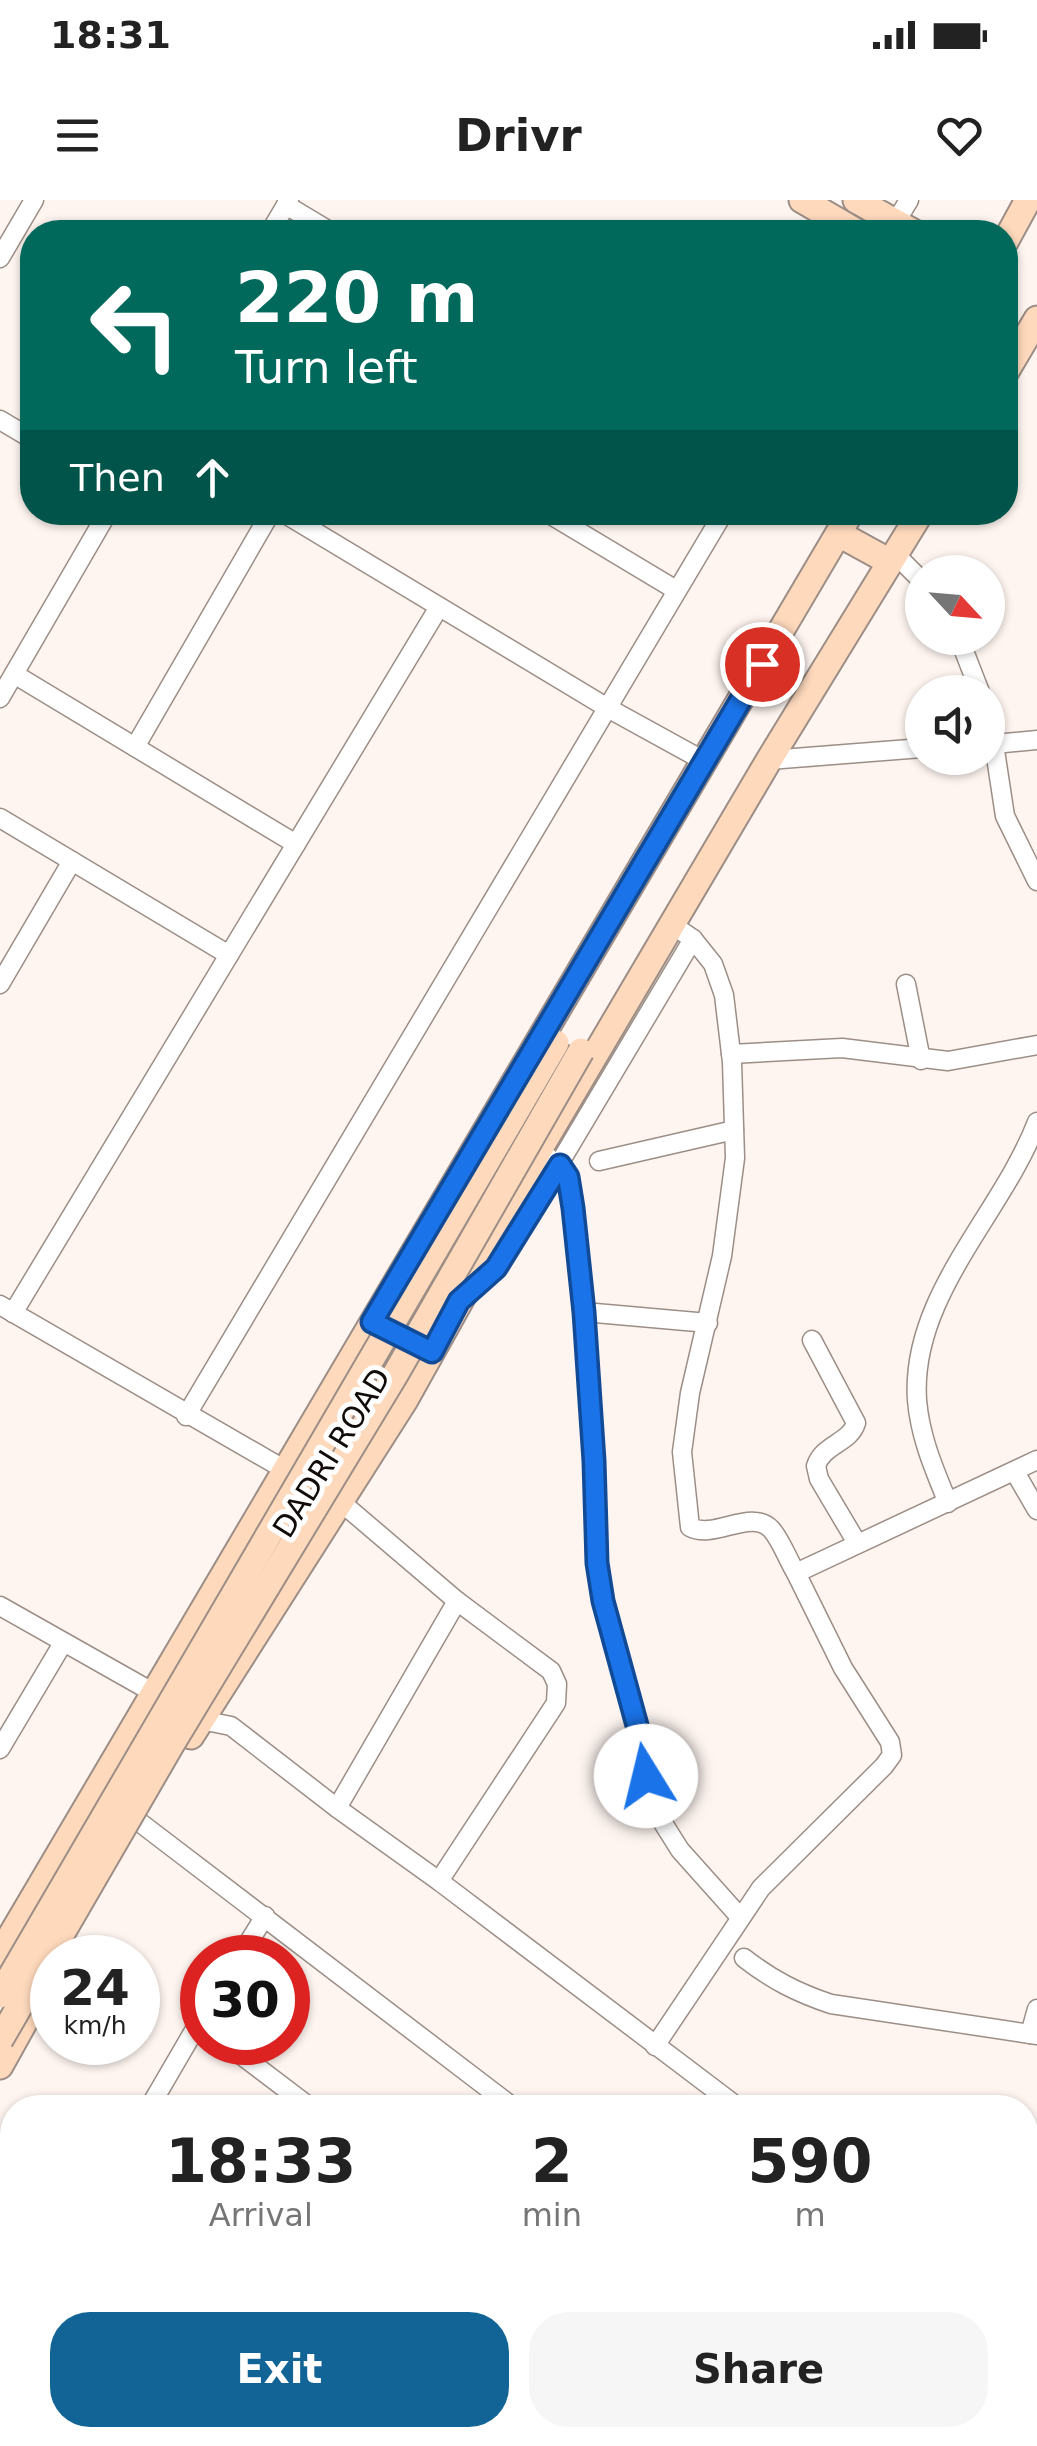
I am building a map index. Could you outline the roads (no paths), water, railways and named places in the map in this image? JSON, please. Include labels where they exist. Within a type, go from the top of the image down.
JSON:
[{"type":"main road","points":[[802,200],[836,220]]},
{"type":"main road","points":[[856,200],[890,220]]},
{"type":"main road","points":[[1007,220],[1026,200]]},
{"type":"main road","points":[[1018,354],[1033,331]]},
{"type":"main road","name":"DADRI ROAD","points":[[0,1954],[844,525]]},
{"type":"main road","points":[[848,525],[893,558]]},
{"type":"main road","name":"DADRI ROAD","points":[[74,1935],[200,1720],[342,1501],[432,1352],[539,1150],[768,760],[912,525]]},
{"type":"main road","points":[[0,2040],[171,1745],[396,1375],[568,1047],[590,984],[584,963]]},
{"type":"main road","points":[[0,1995],[568,1047],[613,994],[637,983]]},
{"type":"main road","points":[[372,1322],[432,1352]]},
{"type":"main road","points":[[0,2066],[30,2012]]},
{"type":"street","points":[[287,202],[313,220]]},
{"type":"street","points":[[0,258],[20,224]]},
{"type":"street","points":[[0,698],[100,525]]},
{"type":"street","points":[[135,748],[264,525]]},
{"type":"street","points":[[304,525],[606,707],[704,761]]},
{"type":"street","points":[[567,525],[676,590]]},
{"type":"street","points":[[186,1416],[716,525]]},
{"type":"street","points":[[893,558],[905,568]]},
{"type":"street","points":[[439,606],[230,955],[7,1309],[186,1416],[342,1501],[457,1602],[550,1671],[557,1684],[556,1702],[439,1881]]},
{"type":"street","points":[[14,674],[296,844]]},
{"type":"street","points":[[1005,743],[1037,740]]},
{"type":"street","points":[[768,760],[905,749]]},
{"type":"street","points":[[997,775],[1005,816],[1037,881]]},
{"type":"street","points":[[0,818],[230,955]]},
{"type":"street","points":[[0,984],[72,861]]},
{"type":"street","points":[[655,2046],[724,1945],[739,1916],[788,1858],[892,1755],[890,1742],[835,1654],[770,1529],[762,1523],[706,1532],[697,1531],[688,1522],[682,1452],[690,1393],[725,1236],[735,1158],[731,1054],[724,995],[714,964],[693,939],[672,924]]},
{"type":"street","points":[[463,1296],[496,1268],[693,939]]},
{"type":"street","points":[[906,984],[921,1060]]},
{"type":"street","points":[[731,1054],[842,1048],[921,1060],[969,1060],[1037,1045]]},
{"type":"street","points":[[948,1503],[924,1443],[917,1398],[921,1356],[934,1310],[960,1260],[1002,1195],[1037,1122]]},
{"type":"street","points":[[599,1160],[734,1130]]},
{"type":"street","points":[[539,1150],[560,1165],[568,1177],[584,1312],[597,1563],[646,1776],[658,1816],[680,1850],[739,1916]]},
{"type":"street","points":[[584,1312],[708,1323]]},
{"type":"street","points":[[812,1340],[856,1423],[852,1433],[826,1449],[816,1466],[857,1543]]},
{"type":"street","points":[[796,1573],[1037,1460]]},
{"type":"street","points":[[1015,1472],[1037,1510]]},
{"type":"street","points":[[336,1808],[457,1602]]},
{"type":"street","points":[[0,1606],[154,1693]]},
{"type":"street","points":[[0,1749],[63,1643]]},
{"type":"street","points":[[200,1720],[231,1726],[721,2095]]},
{"type":"street","points":[[138,1821],[497,2095]]},
{"type":"street","points":[[253,1935],[265,1916]]},
{"type":"street","points":[[744,1958],[786,1987],[832,2004],[1033,2034],[1037,2010]]},
{"type":"street","points":[[157,2095],[180,2057]]},
{"type":"street","points":[[253,2065],[292,2095]]}]
